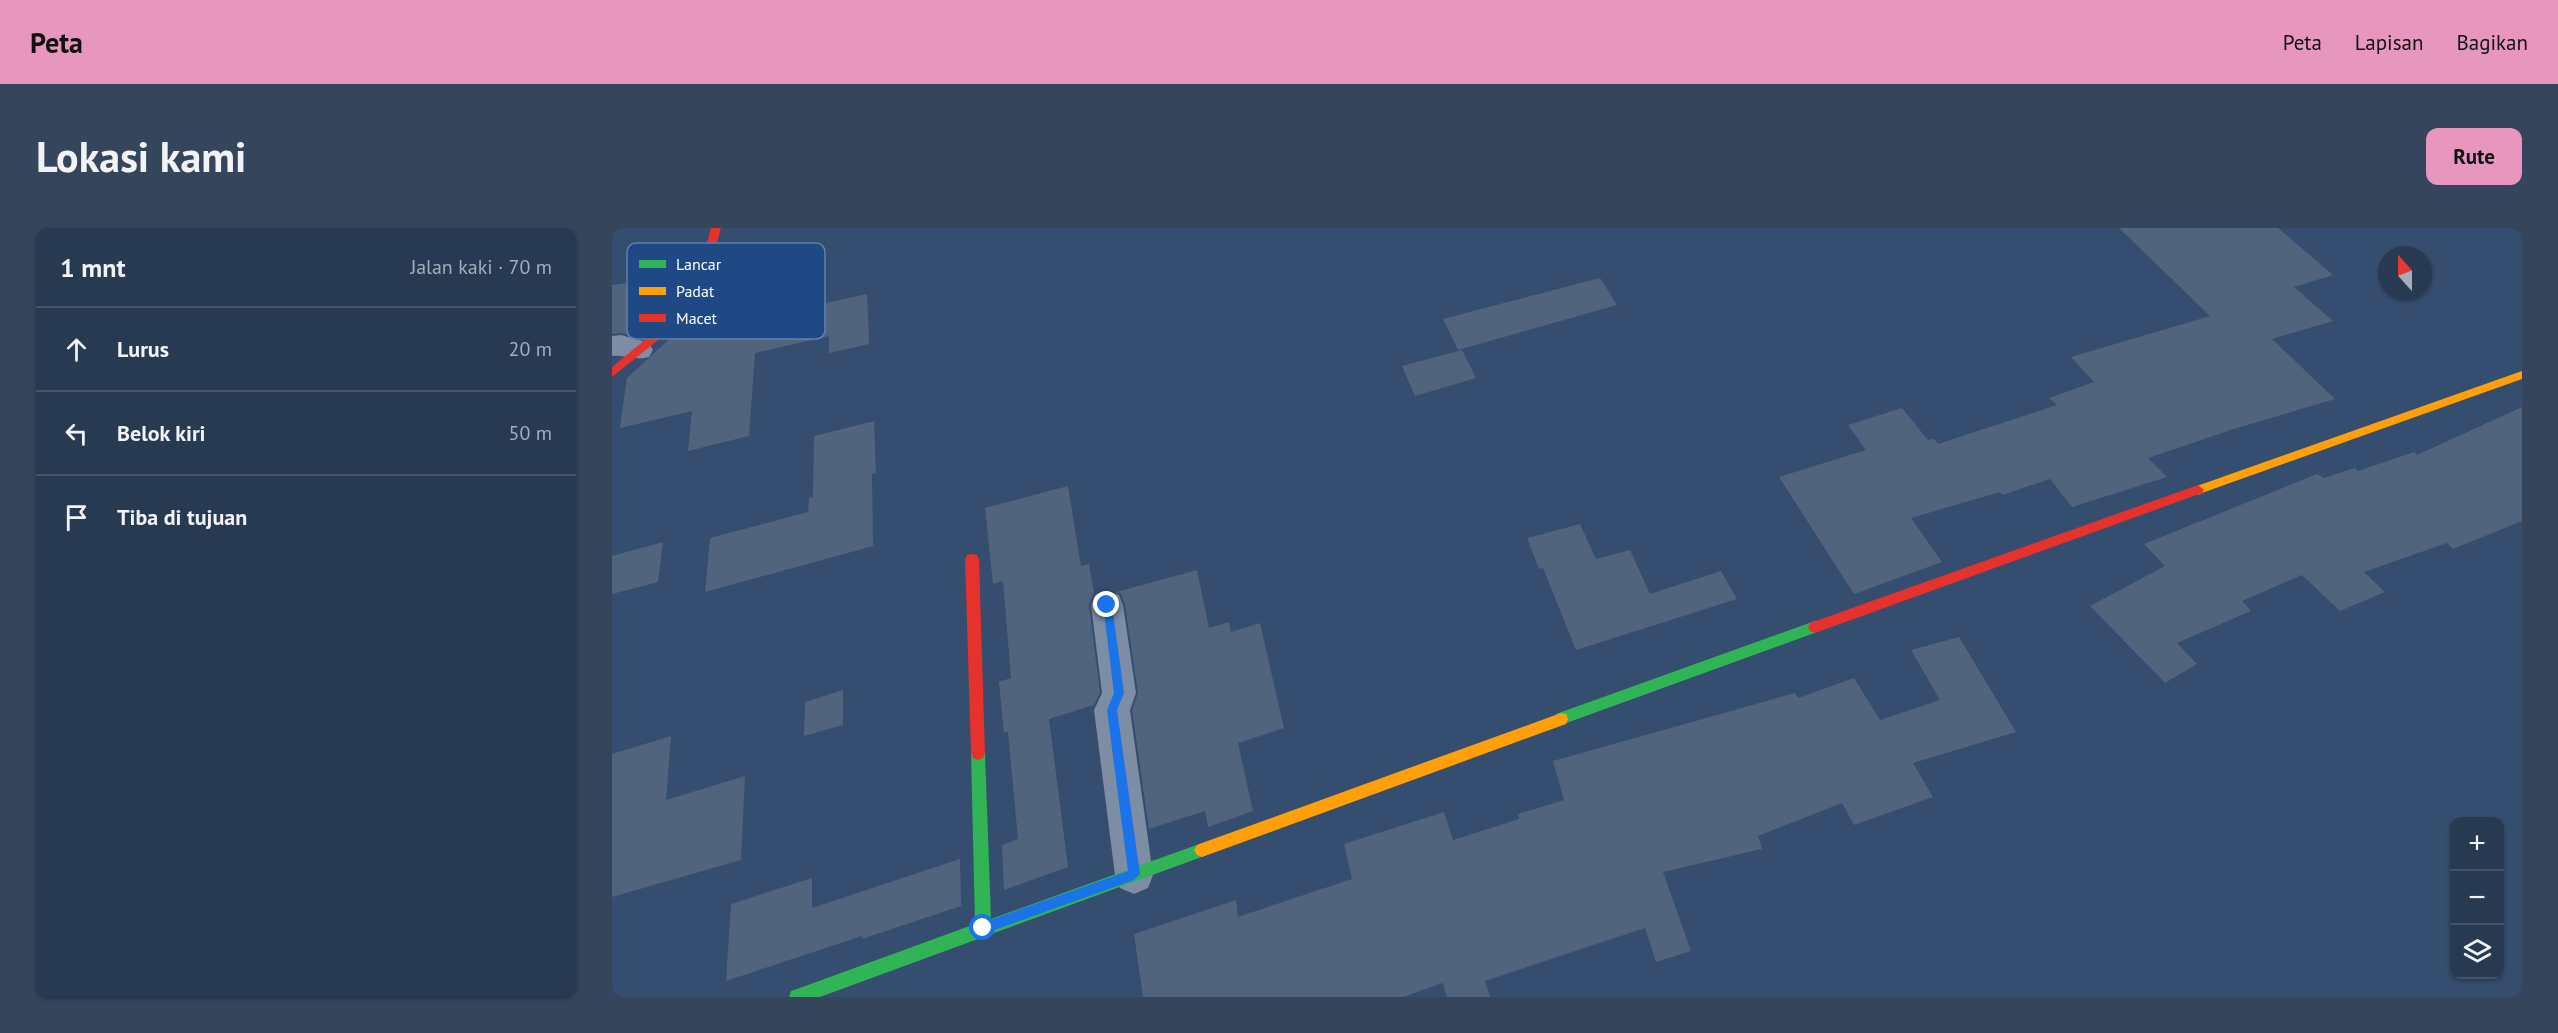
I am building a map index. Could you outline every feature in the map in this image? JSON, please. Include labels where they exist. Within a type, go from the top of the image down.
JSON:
[{"type":"main road","points":[[712,243],[716,228]]},
{"type":"main road","points":[[612,374],[650,339]]},
{"type":"main road","points":[[797,997],[1894,598],[2522,375]]},
{"type":"main road","points":[[972,559],[983,928]]},
{"type":"street","points":[[612,346],[621,345],[639,350]]},
{"type":"street","points":[[1107,605],[1119,693],[1112,710],[1134,874]]},
{"type":"building","points":[[2119,228],[2278,228],[2333,275],[2294,287],[2333,321],[2272,339],[2335,399],[2148,458],[2167,477],[2072,507],[2050,479],[2002,495],[2000,492],[1911,518],[1942,562],[1854,594],[1779,477],[1866,450],[1848,425],[1902,408],[1928,440],[1934,439],[1938,444],[2057,405],[2049,398],[2094,382],[2071,357],[2210,316]]},
{"type":"building","points":[[1600,278],[1617,305],[1458,350],[1443,319]]},
{"type":"building","points":[[627,283],[627,334],[612,334],[612,285]]},
{"type":"building","points":[[867,294],[869,344],[829,353],[829,336],[825,337],[825,303]]},
{"type":"building","points":[[669,339],[816,339],[755,353],[749,436],[688,451],[692,411],[620,428],[627,378]]},
{"type":"building","points":[[1462,350],[1476,378],[1415,396],[1402,366]]},
{"type":"building","points":[[2522,407],[2522,521],[2453,549],[2447,543],[2364,572],[2385,592],[2340,611],[2302,575],[2242,601],[2251,611],[2177,643],[2197,664],[2165,683],[2090,606],[2165,566],[2144,544],[2317,474],[2324,478],[2355,468],[2358,471],[2414,452],[2417,455]]},
{"type":"building","points":[[874,421],[876,473],[872,474],[873,546],[705,592],[710,538],[808,512],[809,498],[813,497],[814,436]]},
{"type":"building","points":[[1068,486],[1081,566],[1089,564],[1094,593],[1089,605],[1100,693],[1094,705],[1049,719],[1068,867],[1004,890],[1002,845],[1018,839],[1008,732],[1004,733],[999,682],[1011,678],[1003,581],[993,584],[985,508]]},
{"type":"building","points":[[1580,524],[1596,559],[1630,550],[1650,594],[1721,571],[1737,599],[1576,650],[1543,568],[1539,569],[1527,538]]},
{"type":"building","points":[[663,542],[658,582],[612,594],[612,556]]},
{"type":"building","points":[[1197,570],[1209,628],[1229,622],[1231,632],[1260,623],[1284,728],[1238,743],[1253,811],[1208,827],[1205,811],[1149,829],[1132,710],[1138,693],[1125,605],[1121,594],[1116,592]]},
{"type":"building","points":[[1959,637],[2016,732],[1913,763],[1933,797],[1854,825],[1842,803],[1758,836],[1762,849],[1663,872],[1691,951],[1656,962],[1645,928],[1485,981],[1490,997],[1447,997],[1443,983],[1403,997],[1143,997],[1134,934],[1236,900],[1238,917],[1352,879],[1344,844],[1444,812],[1453,840],[1519,819],[1518,814],[1564,800],[1553,761],[1795,693],[1798,698],[1854,678],[1880,720],[1940,700],[1911,650]]},
{"type":"building","points":[[843,690],[843,725],[804,736],[805,702]]},
{"type":"building","points":[[671,736],[666,800],[745,776],[741,860],[612,897],[612,754]]},
{"type":"building","points":[[960,859],[961,906],[726,981],[731,904],[812,878],[812,908]]},
{"type":"traffic: fast","points":[[1561,719],[1815,627]]},
{"type":"traffic: fast","points":[[978,753],[983,928]]},
{"type":"traffic: fast","points":[[797,997],[1202,850]]},
{"type":"traffic: slow","points":[[2198,490],[2522,375]]},
{"type":"traffic: slow","points":[[1202,850],[1561,719]]},
{"type":"traffic: jam","points":[[712,243],[716,228]]},
{"type":"traffic: jam","points":[[612,373],[652,339]]},
{"type":"traffic: jam","points":[[1815,627],[2198,490]]},
{"type":"traffic: jam","points":[[972,559],[978,753]]},
{"type":"route","points":[[983,928],[1134,874],[1112,710],[1119,693],[1107,605]]}]
